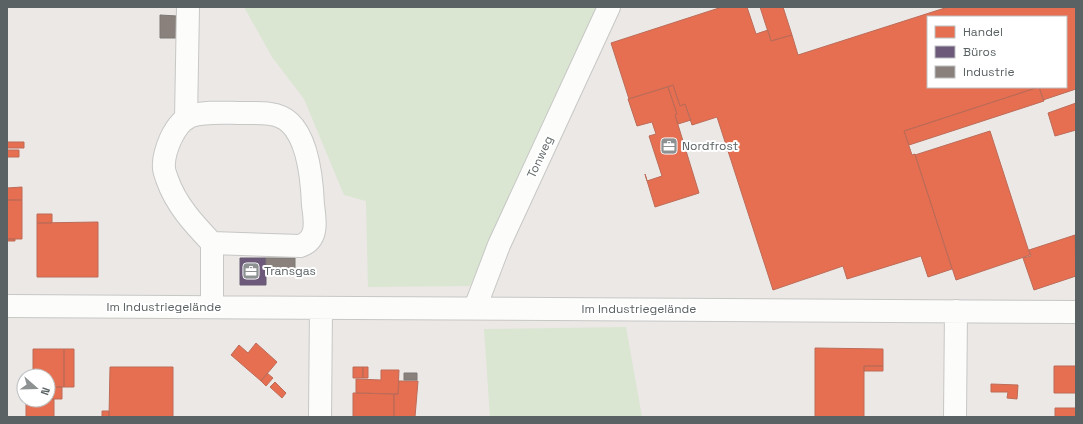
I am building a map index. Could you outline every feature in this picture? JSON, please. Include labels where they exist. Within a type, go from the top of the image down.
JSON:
[{"type":"street","points":[[186,119],[188,7]]},
{"type":"street","name":"Tonweg","points":[[475,308],[499,245],[609,7]]},
{"type":"street","points":[[212,243],[300,246],[306,244],[313,236],[313,203],[310,174],[301,140],[288,122],[282,117],[256,112],[196,115],[186,119],[180,125],[172,137],[166,151],[164,168],[171,190],[190,220],[212,243],[212,307]]},
{"type":"street","name":"Im Industriegelände","points":[[7,306],[1076,312]]},
{"type":"street","points":[[320,417],[321,308]]},
{"type":"street","points":[[955,417],[956,311]]},
{"type":"green space","points":[[244,7],[600,7],[470,286],[368,287],[366,201],[344,195],[304,99],[272,57]]},
{"type":"green space","points":[[626,327],[642,417],[490,417],[484,329]]},
{"type":"building: Handel","points":[[722,7],[747,7],[756,34],[768,30],[771,41],[792,35],[798,55],[948,7],[1076,7],[1076,89],[1043,100],[1039,88],[1067,88],[1067,16],[927,16],[927,88],[1036,88],[904,131],[912,155],[915,154],[952,269],[928,277],[921,256],[847,279],[843,266],[773,290],[717,117],[692,125],[685,104],[680,106],[673,85],[629,99],[611,43]]},
{"type":"building: Handel","points":[[760,7],[783,7],[792,35],[771,41]]},
{"type":"building: Handel","points":[[673,85],[680,106],[685,104],[691,120],[678,124],[675,115],[677,114],[668,87]]},
{"type":"building: Handel","points":[[668,87],[699,193],[655,207],[647,181],[662,176],[649,136],[656,134],[652,122],[637,126],[628,99]]},
{"type":"building: Handel","points":[[1036,88],[1039,88],[1044,101],[909,145],[904,131]]},
{"type":"building: Handel","points":[[1076,103],[1076,130],[1055,136],[1048,113]]},
{"type":"building: Handel","points":[[990,131],[1030,255],[956,280],[915,155]]},
{"type":"building: Handel","points":[[7,142],[24,142],[24,148],[7,148]]},
{"type":"building: Handel","points":[[7,150],[19,150],[19,157],[7,157]]},
{"type":"building: Handel","points":[[22,187],[22,200],[7,200],[7,188]]},
{"type":"building: Handel","points":[[7,200],[22,200],[22,239],[7,239]]},
{"type":"building: Handel","points":[[37,214],[52,214],[52,223],[37,223]]},
{"type":"building: Handel","points":[[98,222],[98,277],[37,277],[37,223]]},
{"type":"building: Handel","points":[[1075,235],[1076,276],[1034,290],[1023,258],[1031,256],[1029,250]]},
{"type":"building: Handel","points":[[7,239],[15,239],[15,241],[7,241]]},
{"type":"building: Handel","points":[[256,343],[277,362],[261,381],[231,355],[239,345],[248,353]]},
{"type":"building: Handel","points":[[815,348],[883,349],[883,366],[864,366],[864,417],[815,417]]},
{"type":"building: Handel","points":[[33,349],[64,349],[64,387],[56,387],[56,368],[33,368]]},
{"type":"building: Handel","points":[[64,349],[74,349],[74,387],[64,387]]},
{"type":"building: Handel","points":[[864,366],[883,366],[883,371],[864,371]]},
{"type":"building: Handel","points":[[1054,366],[1076,366],[1076,393],[1054,393]]},
{"type":"building: Handel","points":[[110,367],[173,367],[173,417],[109,417]]},
{"type":"building: Handel","points":[[353,367],[363,367],[363,378],[353,378]]},
{"type":"building: Handel","points":[[363,367],[368,367],[368,378],[363,378]]},
{"type":"building: Handel","points":[[381,370],[399,370],[398,394],[356,393],[356,379],[381,380]]},
{"type":"building: Handel","points":[[267,373],[273,378],[266,386],[261,381]]},
{"type":"building: Handel","points":[[399,381],[418,381],[415,417],[394,417],[394,394],[398,394]]},
{"type":"building: Handel","points":[[275,382],[286,393],[282,398],[270,387]]},
{"type":"building: Handel","points":[[991,384],[1018,385],[1017,399],[1007,398],[1008,392],[991,392]]},
{"type":"building: Handel","points":[[56,387],[62,387],[62,399],[56,399]]},
{"type":"building: Handel","points":[[353,393],[394,394],[394,417],[353,417]]},
{"type":"building: Handel","points":[[26,408],[54,408],[54,417],[26,417]]},
{"type":"building: Handel","points":[[1055,408],[1076,408],[1076,417],[1055,417]]},
{"type":"building: Handel","points":[[102,411],[109,411],[109,417],[102,417]]},
{"type":"building: Büros","points":[[240,258],[266,258],[266,285],[240,285]]},
{"type":"building: Industrie","points":[[160,15],[177,16],[177,38],[160,38]]},
{"type":"building: Industrie","points":[[266,258],[295,258],[295,272],[266,272]]},
{"type":"building: Industrie","points":[[404,373],[417,373],[417,380],[404,380]]},
{"type":"place","name":"Nordfrost","points":[[669,146]]},
{"type":"place","name":"Transgas","points":[[251,271]]}]
